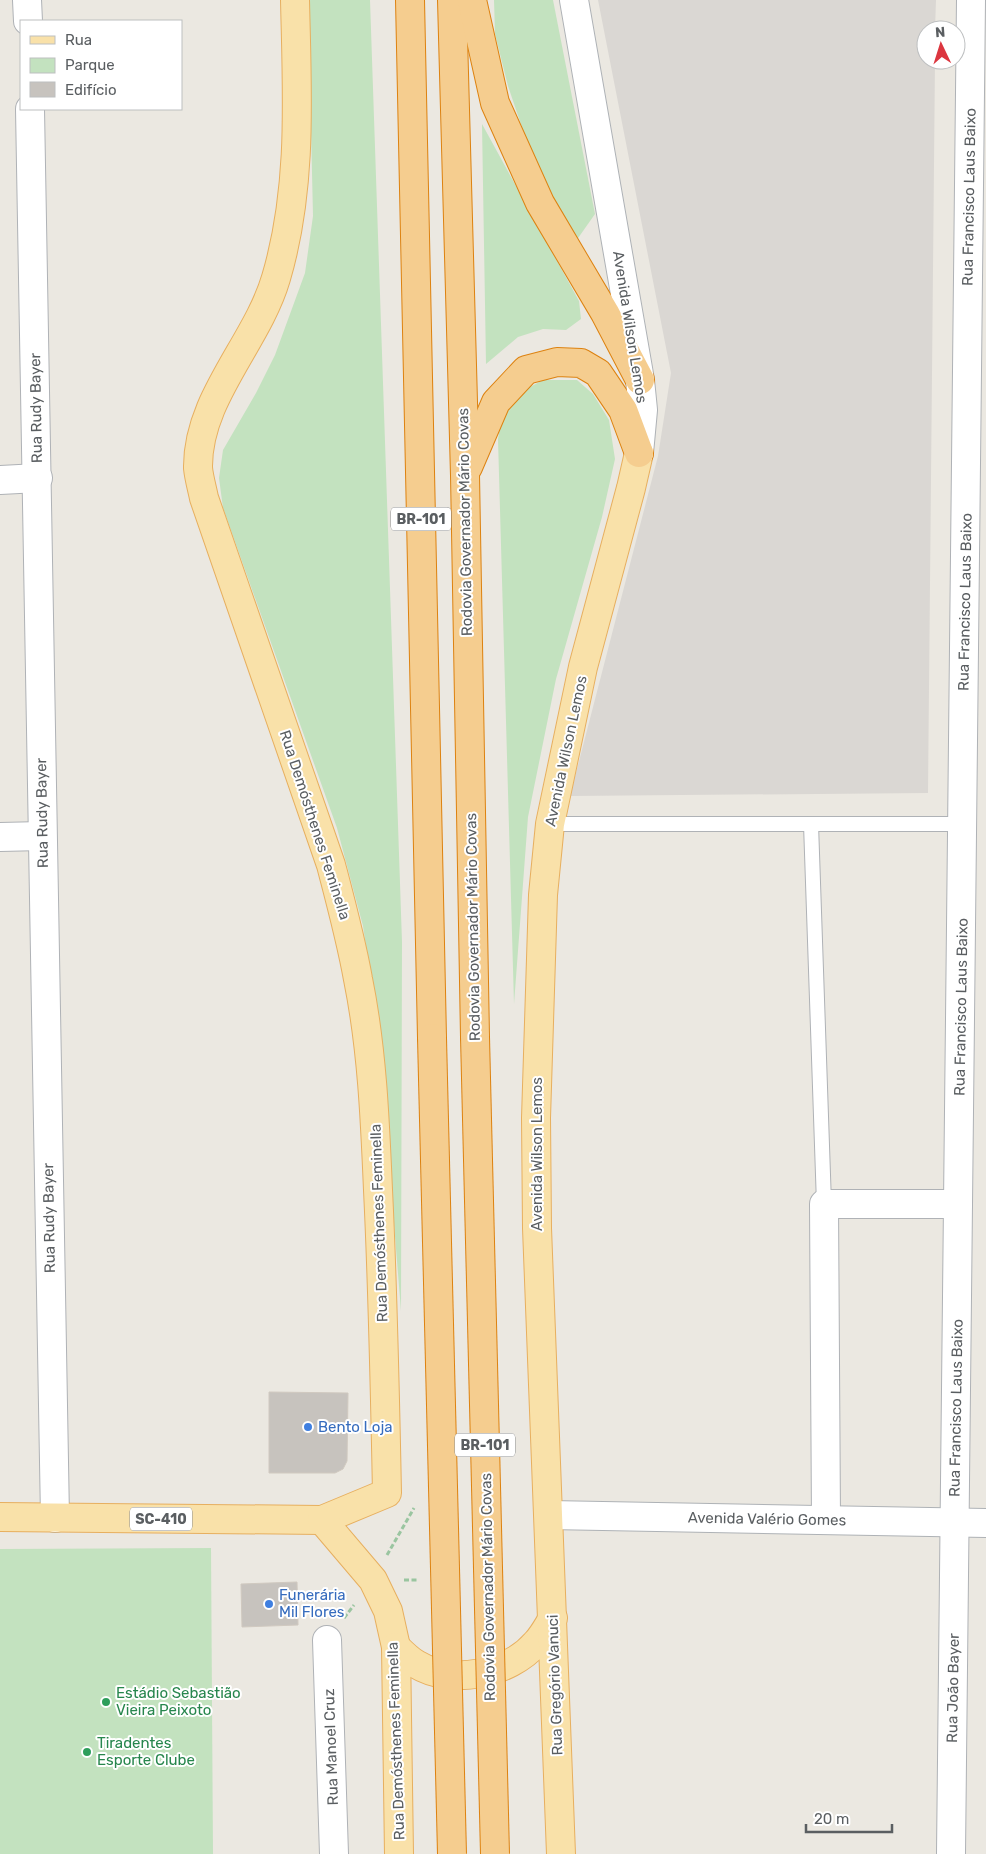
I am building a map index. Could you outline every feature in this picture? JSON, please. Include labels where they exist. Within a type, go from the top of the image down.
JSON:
[{"type":"highway","name":"BR-101","points":[[410,0],[432,1038],[452,1854]]},
{"type":"highway","name":"Rodovia Governador Mário Covas","points":[[452,0],[465,475],[475,1037],[495,1854]]},
{"type":"highway","points":[[472,0],[495,103],[528,178],[540,203],[605,313],[640,380]]},
{"type":"highway","points":[[465,475],[496,402],[526,370],[557,362],[581,363],[598,373],[623,410],[639,453]]},
{"type":"main road","name":"Rua Demósthenes Feminella","points":[[295,0],[298,108],[297,165],[287,235],[276,279],[258,322],[213,403],[201,436],[198,469],[204,498],[331,865],[347,924],[359,980],[375,1114],[382,1272],[387,1493],[322,1520],[373,1580],[388,1611],[396,1647],[399,1854]]},
{"type":"main road","name":"Avenida Wilson Lemos","points":[[549,1516],[537,1228],[536,1118],[542,904],[550,824],[583,667],[632,488],[639,453]]},
{"type":"main road","name":"Rua Gregório Vanuci","points":[[549,1516],[561,1854]]},
{"type":"main road","name":"SC-410","points":[[0,1517],[322,1520]]},
{"type":"main road","points":[[396,1647],[416,1665],[441,1673],[467,1676],[492,1671],[516,1660],[536,1643],[553,1618]]},
{"type":"street","points":[[27,0],[28,20]]},
{"type":"street","name":"Avenida Wilson Lemos","points":[[574,0],[640,380],[644,410],[639,453]]},
{"type":"street","name":"Rua Francisco Laus Baixo","points":[[955,1523],[971,0]]},
{"type":"street","name":"Rua Rudy Bayer","points":[[30,110],[55,1518]]},
{"type":"street","points":[[0,480],[38,478]]},
{"type":"street","points":[[0,837],[42,836]]},
{"type":"street","points":[[826,1520],[824,1204],[958,1204]]},
{"type":"street","name":"Avenida Valério Gomes","points":[[549,1516],[986,1523]]},
{"type":"street","name":"Rua João Bayer","points":[[951,1854],[955,1523]]},
{"type":"street","name":"Rua Manoel Cruz","points":[[327,1640],[334,1854]]},
{"type":"lane","points":[[550,824],[963,824]]},
{"type":"lane","points":[[811,824],[824,1204]]},
{"type":"path","points":[[327,1640],[373,1580],[415,1506]]},
{"type":"shaded area","points":[[598,0],[936,0],[935,20],[916,20],[916,70],[935,70],[928,793],[570,796],[658,456],[671,373]]},
{"type":"green space","points":[[308,0],[370,0],[402,942],[401,1311],[379,1036],[363,926],[337,828],[223,508],[219,478],[223,450],[256,393],[275,355],[305,273],[313,216]]},
{"type":"green space","points":[[494,0],[553,0],[595,214],[576,241],[533,160],[508,86],[495,34]]},
{"type":"green space","points":[[482,124],[579,301],[581,319],[566,330],[543,329],[518,337],[486,364]]},
{"type":"green space","points":[[543,380],[577,380],[593,394],[609,420],[615,459],[602,517],[556,679],[528,817],[514,1004],[498,439],[502,414],[517,394]]},
{"type":"green space","name":"Estádio Sebastião Vieira Peixoto","points":[[211,1548],[213,1854],[0,1854],[0,1549]]},
{"type":"building","name":"Bento Loja","points":[[269,1392],[348,1393],[347,1461],[343,1469],[335,1473],[269,1473]]},
{"type":"building","name":"Funerária Mil Flores","points":[[297,1582],[298,1625],[242,1627],[241,1584]]},
{"type":"place","name":"Bento Loja","points":[[308,1427]]},
{"type":"place","name":"Funerária Mil Flores","points":[[269,1604]]},
{"type":"place","name":"Estádio Sebastião Vieira Peixoto","points":[[106,1702]]},
{"type":"place","name":"Tiradentes Esporte Clube","points":[[87,1752]]}]
